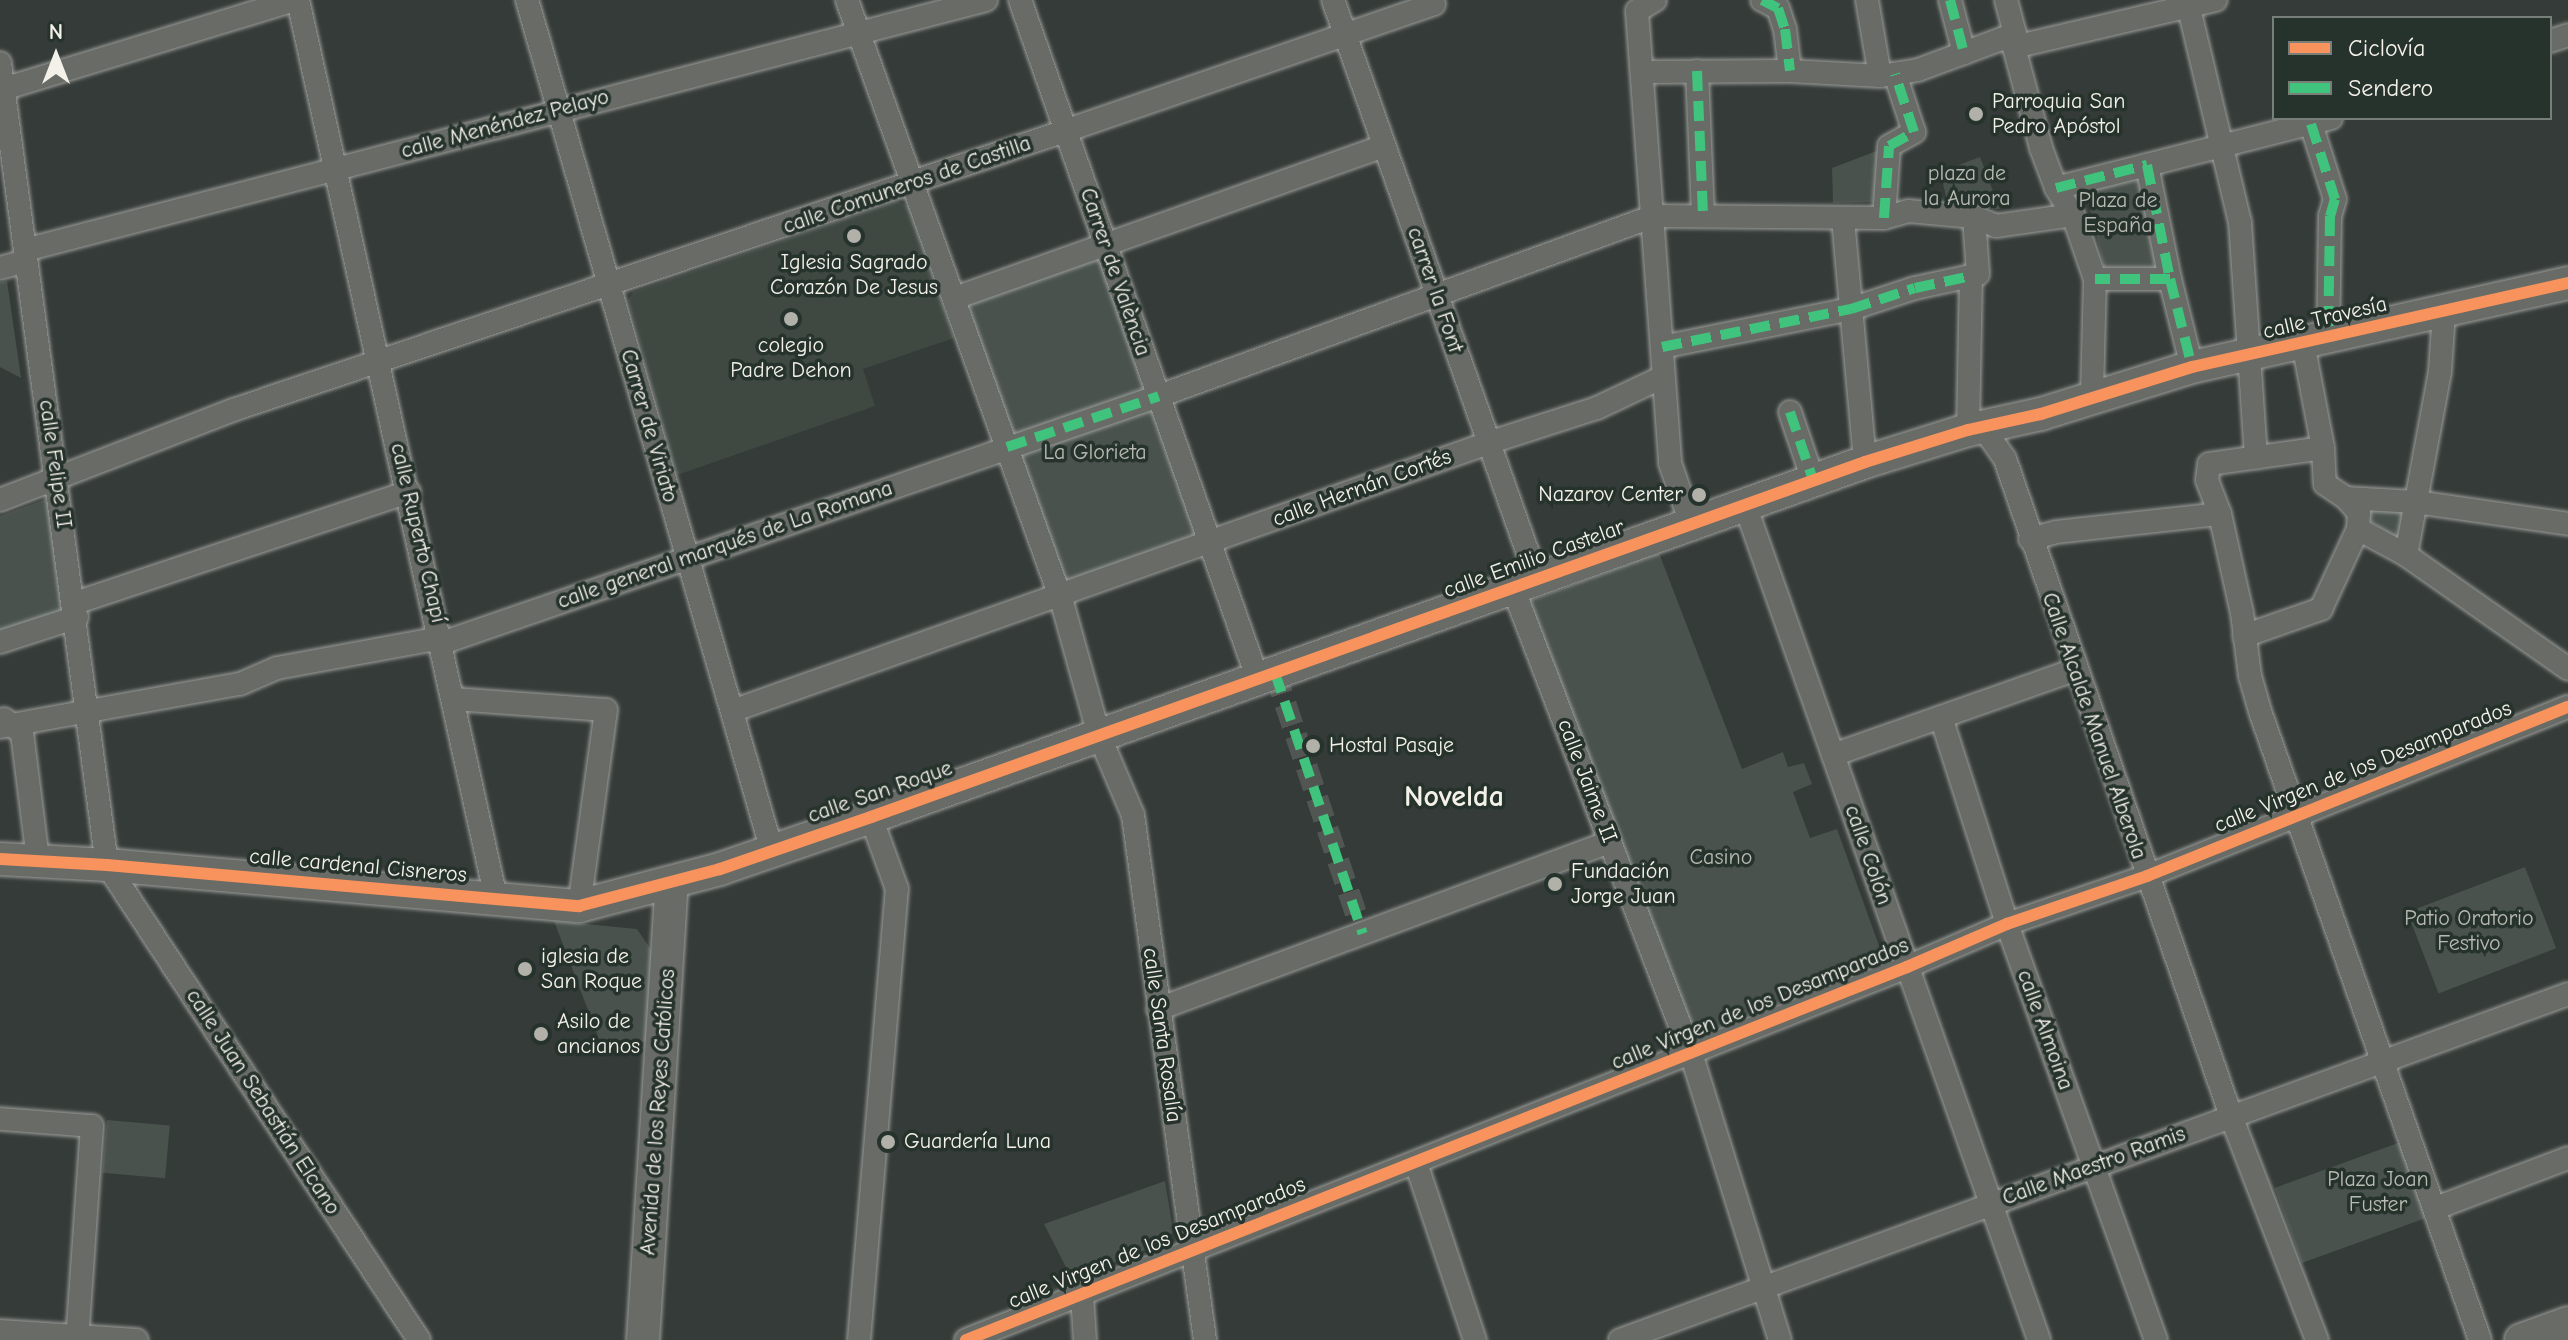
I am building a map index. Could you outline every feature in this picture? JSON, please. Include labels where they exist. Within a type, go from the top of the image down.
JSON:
[{"type":"street","points":[[2,90],[297,0]]},
{"type":"street","name":"calle Ruperto Chapí","points":[[297,0],[442,640],[496,898]]},
{"type":"street","name":"Carrer de Viriato","points":[[527,0],[772,851]]},
{"type":"street","points":[[847,0],[1060,597]]},
{"type":"street","name":"calle Menéndez Pelayo","points":[[0,268],[26,256],[335,169],[986,0]]},
{"type":"street","name":"Carrer de València","points":[[1020,0],[1258,680]]},
{"type":"street","name":"carrer la Font","points":[[1333,0],[1488,443],[1525,584]]},
{"type":"street","points":[[1655,0],[1637,11],[1670,463],[1691,524]]},
{"type":"street","points":[[1762,0],[1778,8],[1785,29],[1790,71]]},
{"type":"street","points":[[1867,0],[1888,75],[1914,132],[1889,146],[1884,218]]},
{"type":"street","points":[[1950,0],[1964,53]]},
{"type":"street","points":[[2006,0],[2014,40],[2056,188],[2073,215],[2095,279],[2092,396]]},
{"type":"street","points":[[1642,72],[1790,71],[1888,75],[1918,70],[1964,53],[2014,40],[2188,3],[2216,0]]},
{"type":"street","name":"calle Comuneros de Castilla","points":[[0,500],[233,410],[379,364],[1065,131],[1434,2]]},
{"type":"street","points":[[2188,3],[2240,222],[2256,457]]},
{"type":"street","name":"calle Felipe II","points":[[0,63],[76,610],[107,865]]},
{"type":"street","points":[[1697,71],[1703,214]]},
{"type":"street","points":[[2056,188],[2321,121],[2335,199],[2330,216],[2315,340],[2325,484],[2346,498],[2359,513],[2358,529],[2321,609],[2244,636]]},
{"type":"street","points":[[955,298],[1384,146]]},
{"type":"street","points":[[2147,165],[2192,367]]},
{"type":"street","name":"calle general marqués de La Romana","points":[[4,723],[87,712],[240,684],[277,668],[442,640],[1159,396],[1654,216],[1703,214],[1843,219],[1884,218],[1908,211],[1974,217],[1996,226],[2073,215]]},
{"type":"street","points":[[1662,347],[1851,309],[1915,288],[1978,274],[1974,217]]},
{"type":"street","points":[[1843,219],[1865,462]]},
{"type":"street","points":[[1971,276],[1976,430]]},
{"type":"street","points":[[2095,279],[2170,279]]},
{"type":"street","name":"calle Travesía","points":[[2041,414],[2192,367],[2568,283]]},
{"type":"street","points":[[2406,555],[2440,371],[2444,312]]},
{"type":"street","name":"calle Hernán Cortés","points":[[732,711],[1488,443],[1597,408],[1663,377]]},
{"type":"street","points":[[1790,412],[1813,480]]},
{"type":"street","points":[[2005,459],[2016,432],[2041,414]]},
{"type":"street","name":"calle Emilio Castelar","points":[[1099,735],[1865,462],[2041,414]]},
{"type":"street","name":"Calle Alcalde Manuel Alberola","points":[[1976,430],[2005,459],[2074,670],[2231,1116],[2317,1340]]},
{"type":"street","points":[[2323,448],[2209,464],[2205,470],[2220,514],[2261,714],[2480,1340]]},
{"type":"street","points":[[0,642],[76,610],[409,492]]},
{"type":"street","points":[[2346,498],[2416,502],[2568,524]]},
{"type":"street","name":"calle Colón","points":[[1745,505],[2039,1340]]},
{"type":"street","points":[[2030,539],[2056,532],[2220,514]]},
{"type":"street","points":[[2358,529],[2406,555],[2568,669]]},
{"type":"street","name":"calle Jaime II","points":[[1525,584],[1610,842],[1691,1053],[1780,1340]]},
{"type":"street","name":"calle Santa Rosalía","points":[[1060,597],[1099,735],[1133,815],[1205,1340]]},
{"type":"street","points":[[1833,755],[2074,670]]},
{"type":"street","points":[[454,699],[606,710],[579,906]]},
{"type":"street","name":"calle Virgen de los Desamparados","points":[[972,1339],[1907,967],[2007,924],[2147,876],[2568,707]]},
{"type":"street","name":"calle Almoina","points":[[1941,717],[2007,924],[2156,1340]]},
{"type":"street","points":[[4,723],[22,733],[38,860]]},
{"type":"street","name":"calle San Roque","points":[[672,883],[871,817],[1099,735]]},
{"type":"street","points":[[859,1340],[897,889],[871,817]]},
{"type":"street","points":[[1158,1009],[1610,842]]},
{"type":"street","name":"calle cardenal Cisneros","points":[[0,859],[107,865],[579,906],[672,883]]},
{"type":"street","name":"calle Juan Sebastián Elcano","points":[[107,865],[419,1340]]},
{"type":"street","name":"Avenida de los Reyes Católicos","points":[[643,1340],[672,883]]},
{"type":"street","name":"Calle Maestro Ramis","points":[[1620,1340],[2568,994]]},
{"type":"street","points":[[0,1119],[92,1126],[77,1338]]},
{"type":"street","points":[[2436,1208],[2568,1158]]},
{"type":"street","points":[[1416,1163],[1475,1340]]},
{"type":"street","points":[[1082,1295],[1085,1340]]},
{"type":"street","points":[[2521,1340],[2568,1323]]},
{"type":"street","points":[[0,1331],[137,1340]]},
{"type":"shaded area","name":"colegio Padre Dehon","points":[[897,201],[909,206],[954,338],[863,369],[875,406],[677,475],[628,300],[633,292]]},
{"type":"green space","points":[[1887,147],[1883,202],[1833,203],[1832,168]]},
{"type":"green space","name":"plaza de la Aurora","points":[[1980,157],[2000,209],[1949,208],[1940,172]]},
{"type":"green space","name":"Plaza de España","points":[[2137,173],[2158,271],[2105,270],[2084,186]]},
{"type":"green space","name":"La Glorieta","points":[[1101,253],[1198,536],[1063,582],[966,300]]},
{"type":"green space","points":[[7,281],[21,378],[0,367],[0,282]]},
{"type":"green space","points":[[49,498],[66,614],[0,634],[0,516]]},
{"type":"green space","points":[[2364,504],[2406,509],[2402,535],[2396,537],[2370,521]]},
{"type":"green space","name":"Casino","points":[[1659,553],[1742,769],[1783,752],[1788,767],[1804,763],[1812,784],[1793,792],[1810,838],[1837,829],[1881,951],[1875,966],[1701,1034],[1689,1029],[1529,601]]},
{"type":"green space","name":"Patio Oratorio Festivo","points":[[2525,867],[2556,948],[2439,993],[2407,912]]},
{"type":"green space","points":[[554,921],[637,929],[652,951],[646,1042],[599,1039]]},
{"type":"green space","points":[[107,1120],[170,1125],[165,1178],[102,1173]]},
{"type":"green space","name":"Plaza Joan Fuster","points":[[2409,1139],[2436,1214],[2302,1263],[2275,1188]]},
{"type":"green space","points":[[1165,1181],[1173,1231],[1168,1241],[1072,1279],[1044,1224]]},
{"type":"tunnel","points":[[1275,673],[1363,934]]},
{"type":"marked path","points":[[1762,0],[1778,8],[1785,29],[1790,71]]},
{"type":"marked path","points":[[1950,0],[1964,53]]},
{"type":"marked path","points":[[1697,71],[1703,214]]},
{"type":"marked path","points":[[1884,218],[1889,146],[1914,132],[1895,74]]},
{"type":"marked path","points":[[2311,124],[2335,199],[2330,216],[2328,338]]},
{"type":"marked path","points":[[2056,188],[2147,165],[2170,279],[2095,279]]},
{"type":"marked path","points":[[1662,347],[1851,309],[1915,288],[1971,276]]},
{"type":"marked path","points":[[2170,279],[2192,367]]},
{"type":"marked path","points":[[1007,447],[1159,396]]},
{"type":"marked path","points":[[1790,412],[1813,480]]},
{"type":"marked path","points":[[1275,673],[1363,934]]},
{"type":"cycle path","points":[[0,859],[107,865],[579,906],[720,869],[871,817],[1865,462],[1968,430],[2041,414],[2192,367],[2568,283]]},
{"type":"cycle path","points":[[966,1340],[1907,967],[2007,924],[2147,876],[2568,707]]},
{"type":"place","name":"Parroquia San Pedro Apóstol","points":[[1976,114]]},
{"type":"place","name":"Iglesia Sagrado Corazón De Jesus","points":[[854,236]]},
{"type":"place","name":"colegio Padre Dehon","points":[[791,319]]},
{"type":"place","name":"Nazarov Center","points":[[1699,495]]},
{"type":"place","name":"Hostal Pasaje","points":[[1313,746]]},
{"type":"place","name":"Fundación Jorge Juan","points":[[1555,884]]},
{"type":"place","name":"iglesia de San Roque","points":[[525,969]]},
{"type":"place","name":"Asilo de ancianos","points":[[541,1034]]},
{"type":"place","name":"Guardería Luna","points":[[888,1142]]},
{"type":"district","name":"Novelda","points":[[1454,797]]}]
